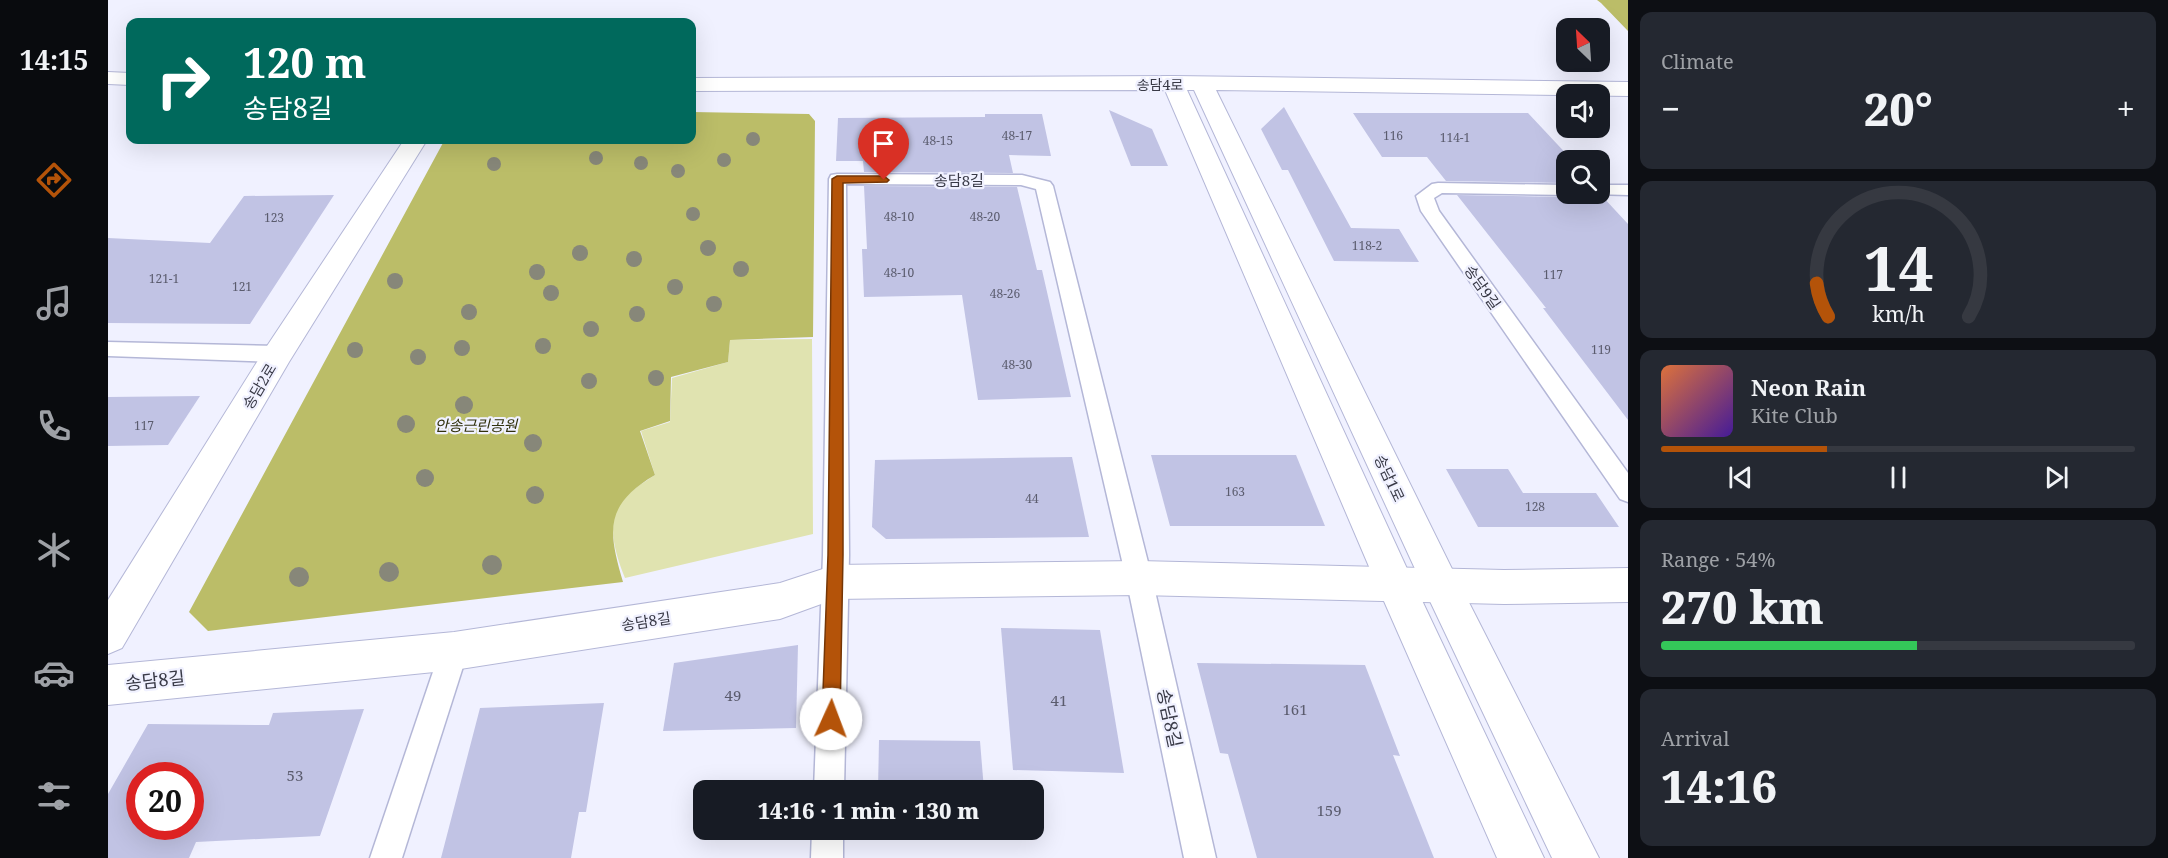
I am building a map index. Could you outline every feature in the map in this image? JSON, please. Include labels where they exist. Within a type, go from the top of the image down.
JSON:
[{"type":"main road","points":[[108,78],[126,79]]},
{"type":"main road","name":"송담4로","points":[[696,85],[1190,90],[1556,101]]},
{"type":"main road","name":"송담4로","points":[[696,96],[1190,90],[1628,89]]},
{"type":"main road","points":[[108,90],[126,90]]},
{"type":"main road","points":[[1190,90],[1395,583],[1521,858]]},
{"type":"main road","name":"송담1로","points":[[1190,90],[1441,585],[1576,858]]},
{"type":"main road","points":[[1610,102],[1628,102]]},
{"type":"main road","name":"송담2로","points":[[108,635],[278,354],[412,144]]},
{"type":"main road","name":"송담8길","points":[[108,685],[454,651],[780,601],[835,582],[1139,578],[1395,583]]},
{"type":"main road","points":[[1395,583],[1504,587],[1628,585]]},
{"type":"lane","name":"송담8길","points":[[829,780],[835,582],[837,179],[1022,180],[1044,186],[1139,578],[1200,858]]},
{"type":"lane","name":"송담9길","points":[[1556,190],[1438,188],[1425,196],[1430,211],[1628,492]]},
{"type":"lane","points":[[1610,191],[1626,193]]},
{"type":"lane","points":[[108,349],[278,354]]},
{"type":"lane","points":[[386,858],[454,651]]},
{"type":"lane","points":[[827,858],[828,840]]},
{"type":"green space","points":[[1597,0],[1628,0],[1628,31],[1601,3]]},
{"type":"green space","name":"안송근린공원","points":[[696,112],[809,114],[815,121],[813,337],[730,340],[728,362],[671,377],[670,421],[640,431],[655,475],[626,497],[614,521],[614,548],[623,582],[208,631],[189,612],[442,144],[696,144]]},
{"type":"green space","points":[[812,339],[813,534],[625,578],[614,542],[615,514],[626,496],[655,475],[641,431],[670,422],[672,378],[728,362],[730,340]]},
{"type":"building","points":[[1284,107],[1351,228],[1399,229],[1419,262],[1334,261],[1288,170],[1282,170],[1261,129]]},
{"type":"building","points":[[1109,110],[1152,129],[1168,166],[1131,166]]},
{"type":"building","points":[[1353,113],[1528,113],[1563,150],[1556,150],[1556,183],[1446,181],[1427,157],[1382,157]]},
{"type":"building","points":[[985,114],[1042,114],[1051,156],[1009,155],[1013,173],[864,172],[863,161],[836,161],[838,118],[985,117]]},
{"type":"building","points":[[864,186],[1017,187],[1037,270],[1042,270],[1071,397],[978,400],[962,295],[864,297],[862,249],[867,249]]},
{"type":"building","points":[[334,195],[250,324],[108,323],[108,238],[210,243],[244,196]]},
{"type":"building","points":[[1457,195],[1556,197],[1556,204],[1609,204],[1628,224],[1628,420],[1543,308],[1546,308]]},
{"type":"building","points":[[200,396],[168,445],[108,446],[108,397]]},
{"type":"building","points":[[1151,455],[1296,455],[1325,526],[1170,526]]},
{"type":"building","points":[[1072,457],[1089,537],[886,539],[872,527],[875,460]]},
{"type":"building","points":[[1446,469],[1508,469],[1523,493],[1596,493],[1619,527],[1478,527]]},
{"type":"building","points":[[1001,628],[1100,630],[1124,773],[1013,770]]},
{"type":"building","points":[[798,645],[796,728],[663,731],[674,663]]},
{"type":"building","points":[[1197,663],[1365,665],[1400,756],[1393,755],[1434,858],[1257,858],[1228,754],[1220,753]]},
{"type":"building","points":[[604,703],[586,812],[579,812],[571,858],[441,858],[480,708]]},
{"type":"building","points":[[364,709],[320,836],[196,842],[189,858],[108,858],[108,794],[126,762],[126,840],[204,840],[204,762],[126,762],[148,724],[269,725],[273,713]]},
{"type":"building","points":[[879,740],[980,741],[983,780],[878,780]]},
{"type":"route","points":[[831,719],[836,555],[837,179],[884,180]]}]
